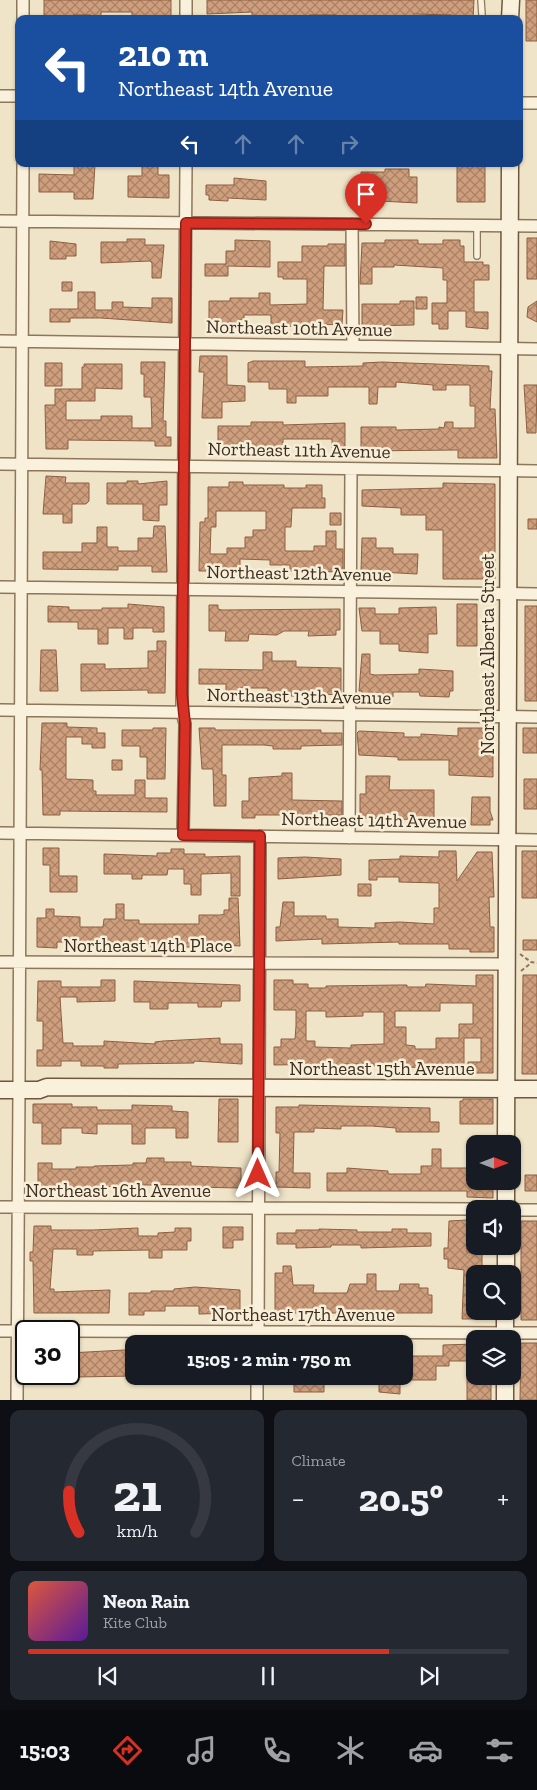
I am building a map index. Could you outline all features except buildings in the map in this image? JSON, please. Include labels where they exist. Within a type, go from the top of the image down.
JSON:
[{"type":"street","points":[[23,0],[23,15]]},
{"type":"street","points":[[186,0],[186,15]]},
{"type":"street","points":[[510,0],[510,15]]},
{"type":"street","points":[[0,96],[15,96]]},
{"type":"street","points":[[523,103],[537,103]]},
{"type":"street","points":[[22,167],[18,1207],[22,1320]]},
{"type":"street","points":[[183,835],[185,724],[182,712],[182,588],[186,167]]},
{"type":"street","name":"Northeast Alberta Street","points":[[506,1135],[510,167]]},
{"type":"street","points":[[0,221],[537,226]]},
{"type":"street","points":[[352,224],[354,346]]},
{"type":"street","name":"Northeast 10th Avenue","points":[[0,341],[537,349]]},
{"type":"street","name":"Northeast 11th Avenue","points":[[0,464],[537,471]]},
{"type":"street","points":[[349,838],[352,592],[351,469]]},
{"type":"street","name":"Northeast 12th Avenue","points":[[0,587],[537,594]]},
{"type":"street","name":"Northeast 13th Avenue","points":[[0,710],[537,717]]},
{"type":"street","name":"Northeast 14th Avenue","points":[[0,833],[537,840]]},
{"type":"street","points":[[258,1332],[260,836]]},
{"type":"street","name":"Northeast 14th Place","points":[[0,962],[507,964]]},
{"type":"street","name":"Northeast 15th Avenue","points":[[0,1082],[19,1086]]},
{"type":"street","name":"Northeast 15th Avenue","points":[[0,1090],[39,1082],[47,1087],[537,1089]]},
{"type":"street","name":"Northeast 16th Avenue","points":[[0,1207],[466,1210]]},
{"type":"street","points":[[521,1210],[537,1210]]},
{"type":"street","points":[[0,1331],[15,1331]]},
{"type":"street","name":"Northeast 17th Avenue","points":[[80,1332],[258,1332],[466,1335]]},
{"type":"street","name":"Northeast 17th Avenue","points":[[521,1334],[537,1333]]},
{"type":"street","points":[[17,1400],[18,1385]]},
{"type":"street","points":[[257,1385],[257,1400]]},
{"type":"street","points":[[505,1385],[505,1400]]},
{"type":"lane","points":[[481,0],[482,15]]},
{"type":"lane","points":[[477,226],[477,256]]},
{"type":"path","points":[[531,962],[537,963]]},
{"type":"route","points":[[258,1174],[260,836],[183,835],[185,724],[182,712],[182,694],[186,223],[366,224]]}]
